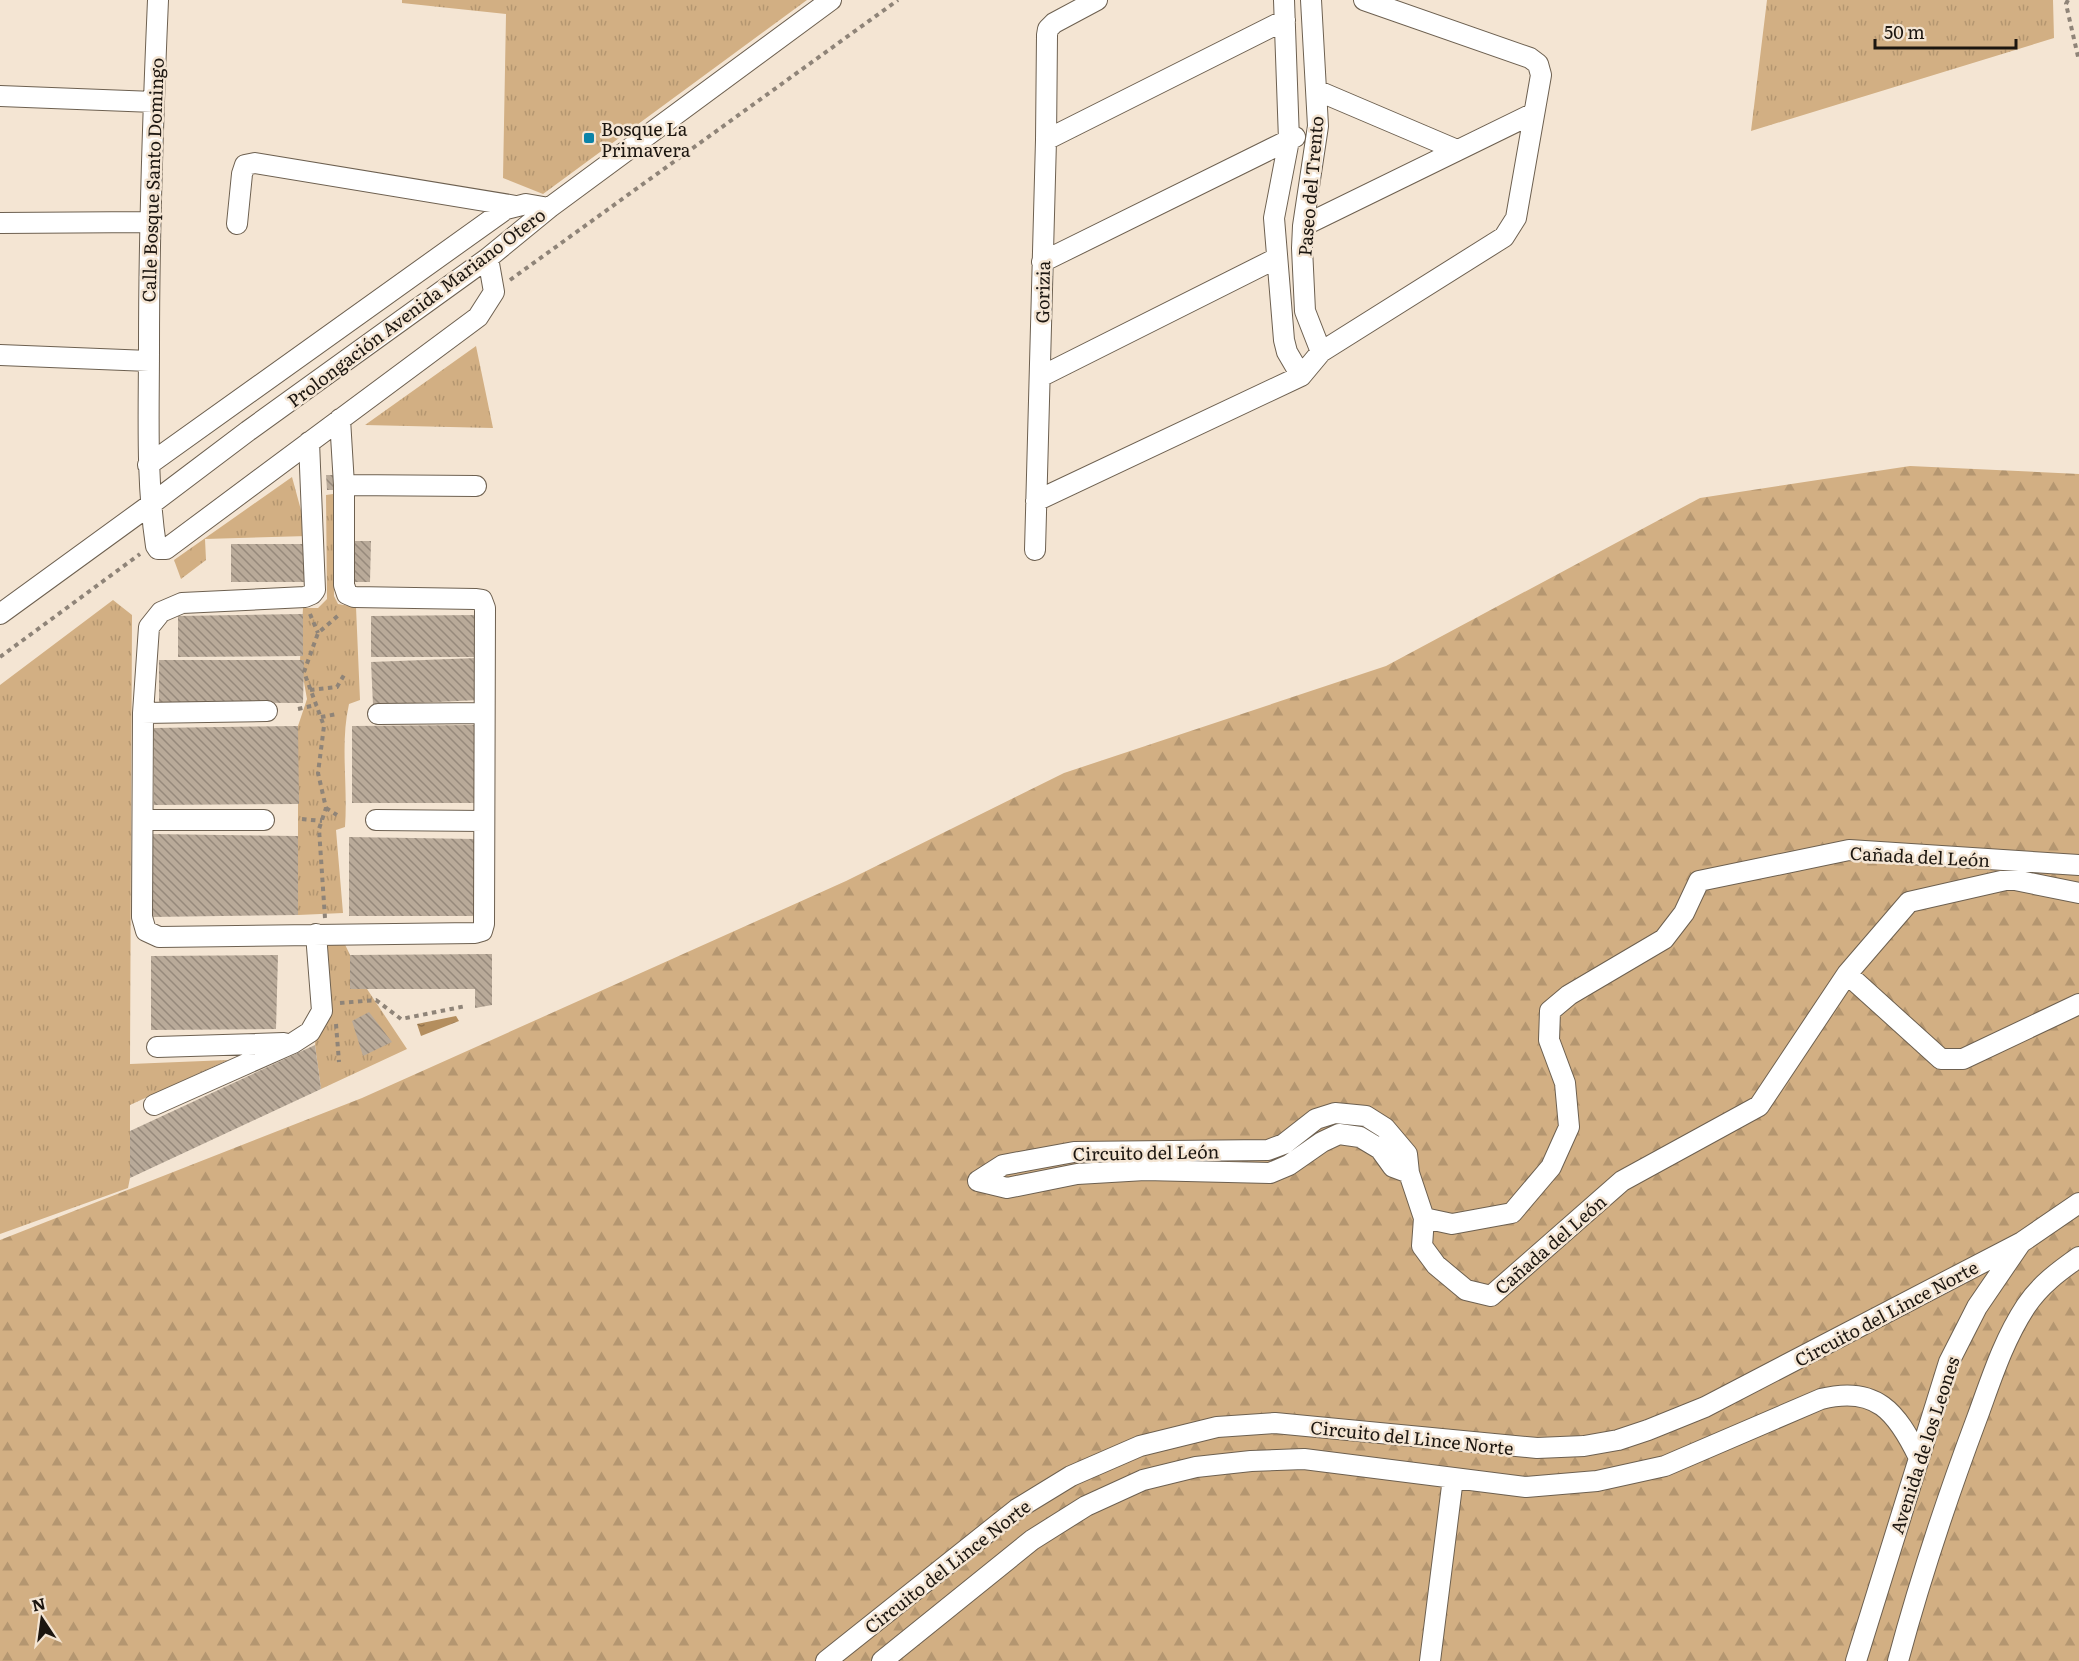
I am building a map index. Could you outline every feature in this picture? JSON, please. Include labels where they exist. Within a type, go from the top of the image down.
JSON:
[{"type":"street","name":"Calle Bosque Santo Domingo","points":[[158,0],[149,222],[148,465],[150,505],[156,546],[162,550],[166,549],[309,442]]},
{"type":"street","name":"Prolongación Avenida Mariano Otero","points":[[0,614],[488,258],[549,208],[831,0]]},
{"type":"street","name":"Gorizia","points":[[1035,550],[1047,34],[1048,29],[1054,23],[1097,0]]},
{"type":"street","name":"Paseo del Trento","points":[[1284,0],[1289,140],[1274,218],[1284,340],[1287,352],[1301,376]]},
{"type":"street","name":"Paseo del Trento","points":[[1311,0],[1318,126],[1302,249],[1305,311],[1321,352]]},
{"type":"street","points":[[1036,501],[1301,376],[1321,352],[1504,237],[1516,218],[1541,75],[1538,64],[1530,58],[1364,0]]},
{"type":"street","points":[[1046,140],[1285,20]]},
{"type":"street","points":[[1316,90],[1457,150]]},
{"type":"street","points":[[0,96],[154,102]]},
{"type":"street","points":[[1304,226],[1534,113]]},
{"type":"street","points":[[1042,262],[1318,126]]},
{"type":"street","points":[[237,224],[242,174],[245,165],[255,163],[516,206],[538,205],[549,208]]},
{"type":"street","points":[[148,465],[506,209],[516,206]]},
{"type":"street","points":[[0,223],[149,222]]},
{"type":"street","points":[[340,419],[344,484],[344,585],[347,594],[354,597],[482,600],[485,608],[484,924],[482,931],[475,933],[159,937],[146,932],[142,917],[143,713],[149,627],[161,612],[182,603],[305,597],[312,594],[315,590],[309,442],[340,419],[478,317],[494,292],[488,258]]},
{"type":"street","points":[[1040,377],[1277,258]]},
{"type":"street","points":[[0,355],[149,361]]},
{"type":"street","points":[[344,484],[476,486]]},
{"type":"street","points":[[143,713],[267,711]]},
{"type":"street","points":[[378,714],[484,713]]},
{"type":"street","points":[[142,820],[264,820]]},
{"type":"street","points":[[376,820],[484,821]]},
{"type":"street","name":"Cañada del León","points":[[2079,866],[1849,850],[1698,881],[1684,913],[1664,939],[1569,995],[1550,1011],[1549,1040],[1565,1083],[1569,1127],[1551,1167],[1512,1213],[1452,1224],[1424,1218],[1422,1246],[1436,1265],[1466,1290],[1491,1296],[1622,1181],[1759,1106],[1847,974],[1909,902],[2010,879],[2079,892]]},
{"type":"street","points":[[154,1105],[293,1042],[310,1032],[322,1011],[321,934]]},
{"type":"street","points":[[1847,974],[1941,1059],[1963,1059],[2079,1005]]},
{"type":"street","points":[[157,1047],[293,1042]]},
{"type":"street","name":"Circuito del León","points":[[1409,1173],[1393,1167],[1380,1149],[1360,1137],[1339,1134],[1322,1142],[1289,1166],[1270,1173],[1145,1170],[1088,1174],[1007,1188],[978,1181],[1003,1165],[1074,1152],[1268,1150],[1284,1144],[1317,1119],[1335,1113],[1366,1116],[1385,1128],[1407,1154],[1409,1173],[1424,1218]]},
{"type":"street","points":[[2022,1242],[2079,1203]]},
{"type":"street","name":"Avenida de los Leones","points":[[1856,1661],[1949,1362],[1977,1307],[2022,1242]]},
{"type":"street","name":"Circuito del Lince Norte","points":[[826,1661],[1017,1509],[1071,1476],[1140,1446],[1217,1427],[1275,1423],[1537,1448],[1584,1446],[1618,1440],[1705,1407],[2022,1242]]},
{"type":"street","points":[[1898,1661],[1912,1606],[1966,1447],[2007,1338],[2027,1305],[2050,1278],[2079,1257]]},
{"type":"street","name":"Circuito del Lince Norte","points":[[882,1661],[1032,1540],[1086,1506],[1143,1480],[1196,1467],[1251,1461],[1305,1459],[1526,1487],[1585,1483],[1665,1466],[1803,1407],[1841,1396],[1862,1397],[1882,1404],[1902,1426],[1919,1458]]},
{"type":"street","points":[[1430,1661],[1453,1478]]},
{"type":"path","points":[[2068,0],[2066,4],[2079,61]]},
{"type":"path","points":[[308,608],[318,633]]},
{"type":"path","points":[[321,934],[319,829],[327,808],[318,773],[324,726],[304,672],[318,633],[340,614]]},
{"type":"path","points":[[310,690],[337,687],[345,675]]},
{"type":"path","points":[[298,709],[316,705]]},
{"type":"path","points":[[321,717],[337,714]]},
{"type":"path","points":[[327,808],[337,815]]},
{"type":"path","points":[[302,819],[322,821]]},
{"type":"path","points":[[335,1004],[376,1000],[401,1018],[466,1006]]},
{"type":"path","points":[[336,1015],[339,1062]]},
{"type":"green space","points":[[402,0],[807,0],[543,194],[503,178],[506,14],[402,3]]},
{"type":"green space","points":[[1767,0],[2053,0],[2054,38],[1751,131]]},
{"type":"green space","points":[[476,346],[493,428],[365,425]]},
{"type":"green space","points":[[1910,466],[2079,474],[2079,1661],[0,1661],[0,1240],[362,1098],[846,881],[1064,773],[1386,666],[1700,498]]},
{"type":"green space","points":[[292,477],[308,536],[205,539],[206,560],[181,579],[174,560]]},
{"type":"green space","points":[[333,494],[334,596],[338,604],[356,607],[360,700],[349,704],[346,719],[345,827],[336,830],[343,913],[298,915],[298,726],[307,699],[300,660],[303,608],[318,608],[327,599],[326,495]]},
{"type":"green space","points":[[113,600],[132,615],[130,1064],[228,1060],[130,1105],[128,1188],[0,1234],[0,685]]},
{"type":"green space","points":[[326,934],[340,934],[350,955],[351,989],[367,989],[407,1049],[321,1089],[315,1045]]},
{"type":"water","points":[[456,1016],[459,1021],[421,1036],[417,1024]]},
{"type":"building","points":[[326,475],[334,475],[334,490],[327,490]]},
{"type":"building","points":[[353,541],[371,541],[370,582],[353,582]]},
{"type":"building","points":[[231,544],[305,544],[304,582],[231,582]]},
{"type":"building","points":[[303,614],[303,656],[178,657],[178,616]]},
{"type":"building","points":[[477,615],[477,657],[371,657],[371,616]]},
{"type":"building","points":[[477,658],[479,700],[373,705],[371,662]]},
{"type":"building","points":[[159,660],[304,660],[303,703],[159,702]]},
{"type":"building","points":[[475,725],[475,803],[352,803],[352,726]]},
{"type":"building","points":[[298,726],[299,804],[154,805],[154,728]]},
{"type":"building","points":[[153,834],[298,836],[298,915],[151,917]]},
{"type":"building","points":[[349,837],[475,839],[476,916],[349,916]]},
{"type":"building","points":[[492,954],[492,1005],[475,1008],[475,989],[350,989],[350,955]]},
{"type":"building","points":[[278,955],[276,1029],[151,1030],[151,956]]},
{"type":"building","points":[[369,1012],[392,1042],[363,1056],[352,1021]]},
{"type":"building","points":[[315,1045],[321,1089],[130,1178],[130,1131]]},
{"type":"place","name":"Bosque La Primavera","points":[[589,138]]}]
